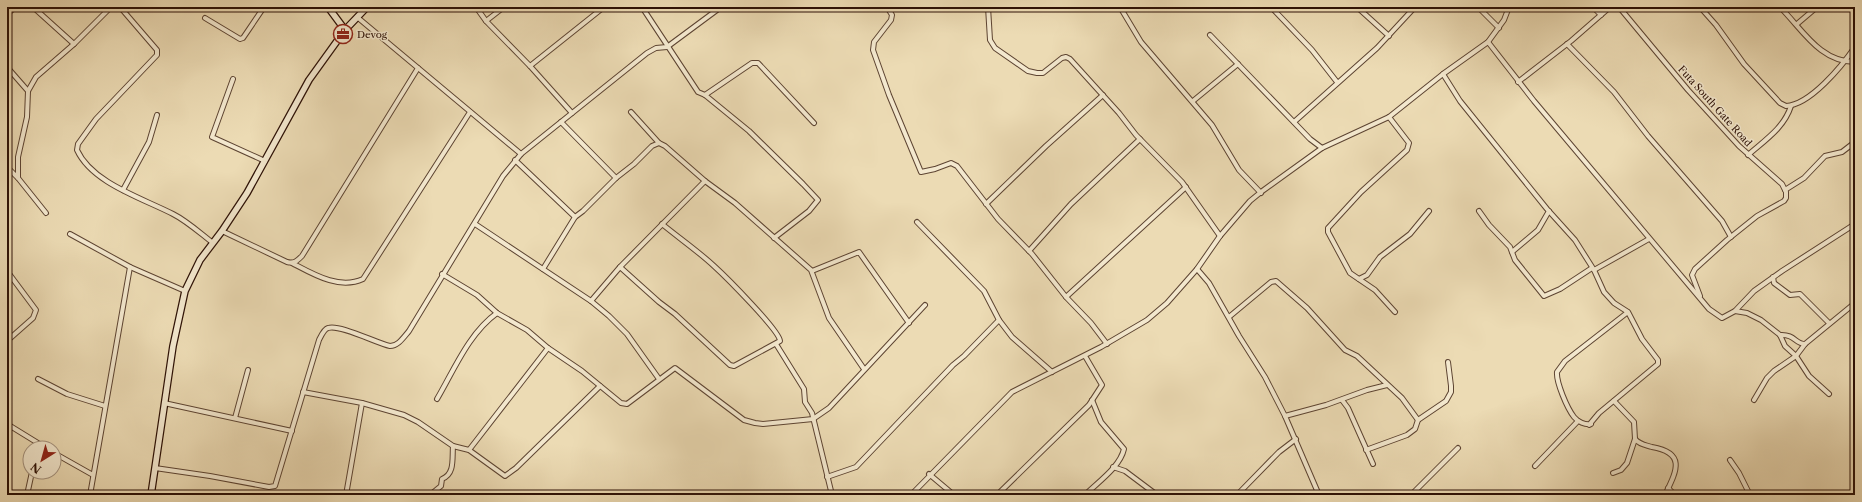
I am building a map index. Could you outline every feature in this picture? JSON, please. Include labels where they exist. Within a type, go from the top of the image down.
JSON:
[{"type":"street","points":[[7,14],[16,7]]},
{"type":"street","points":[[33,7],[74,44]]},
{"type":"street","points":[[18,178],[18,157],[27,117],[28,90],[36,77],[74,44],[111,7]]},
{"type":"street","points":[[120,7],[157,50],[157,56],[96,120],[78,144],[77,150],[89,168],[123,190],[174,214],[213,243]]},
{"type":"street","points":[[205,18],[240,39],[243,38],[264,7]]},
{"type":"street","points":[[328,7],[345,30]]},
{"type":"street","points":[[151,495],[173,346],[185,292],[200,260],[222,231],[246,193],[309,80],[345,30],[368,7]]},
{"type":"street","points":[[476,7],[486,21],[530,66],[572,114]]},
{"type":"street","points":[[486,21],[504,7]]},
{"type":"street","points":[[530,66],[604,7]]},
{"type":"street","points":[[642,7],[698,92],[705,95],[749,131],[818,200],[809,211],[774,238]]},
{"type":"street","points":[[155,468],[274,487],[277,484],[319,340],[326,329],[338,328],[383,345],[394,346],[408,332],[442,274],[475,224],[514,160],[646,53],[656,48],[667,47],[721,7]]},
{"type":"street","points":[[887,7],[892,15],[891,20],[874,42],[873,50],[889,96],[910,143],[919,168],[922,172],[925,172],[954,163],[986,204],[1029,251],[1066,297],[1091,323],[1107,344]]},
{"type":"street","points":[[988,7],[990,40],[995,48],[1028,71],[1037,73],[1043,73],[1062,58],[1067,57],[1103,95],[1140,139],[1186,187],[1220,236]]},
{"type":"street","points":[[1120,7],[1140,42],[1193,101],[1212,125],[1239,170],[1261,193]]},
{"type":"street","points":[[1271,7],[1312,50],[1337,82]]},
{"type":"street","points":[[1357,7],[1389,36]]},
{"type":"street","points":[[1294,122],[1389,36],[1415,7]]},
{"type":"street","points":[[1478,7],[1499,28]]},
{"type":"street","points":[[911,495],[929,474],[1012,392],[1085,356],[1147,320],[1167,303],[1197,269],[1220,236],[1250,201],[1322,148],[1389,117],[1443,74],[1488,42],[1499,28],[1509,7]]},
{"type":"street","points":[[1593,7],[1601,15]]},
{"type":"street","points":[[1518,82],[1567,44],[1610,7]]},
{"type":"street","name":"Futa South Gate Road","points":[[1619,7],[1688,90],[1748,155],[1782,184],[1785,190]]},
{"type":"street","points":[[1700,7],[1716,25],[1744,64],[1780,103],[1786,106],[1792,106],[1809,96],[1844,63],[1855,47]]},
{"type":"street","points":[[1780,7],[1826,55],[1844,63],[1855,62]]},
{"type":"street","points":[[1797,24],[1817,7]]},
{"type":"street","points":[[357,17],[521,154]]},
{"type":"street","points":[[1210,35],[1310,139],[1322,148]]},
{"type":"street","points":[[1488,42],[1518,82],[1649,239],[1713,313],[1722,318],[1735,310],[1750,295],[1773,277],[1853,225],[1855,232]]},
{"type":"street","points":[[1567,44],[1614,92],[1648,136],[1717,215],[1731,237]]},
{"type":"street","points":[[705,95],[752,63],[758,63],[814,123]]},
{"type":"street","points":[[1193,101],[1238,64]]},
{"type":"street","points":[[7,67],[28,90]]},
{"type":"street","points":[[292,263],[302,256],[418,68]]},
{"type":"street","points":[[1443,74],[1460,101],[1549,211],[1575,240],[1608,296],[1628,312],[1642,339],[1658,360],[1658,364],[1599,413],[1589,424],[1591,424],[1589,425],[1584,424],[1574,417],[1558,383],[1557,372],[1565,361],[1628,312]]},
{"type":"street","points":[[233,79],[212,137],[264,161]]},
{"type":"street","points":[[986,204],[1103,95]]},
{"type":"street","points":[[1748,155],[1776,131],[1788,116],[1792,106]]},
{"type":"street","points":[[222,231],[323,279],[338,282],[356,282],[363,279],[470,112]]},
{"type":"street","points":[[631,112],[659,143],[665,146],[705,181],[735,203],[812,271],[829,318],[864,369]]},
{"type":"street","points":[[123,190],[149,142],[157,115]]},
{"type":"street","points":[[1389,117],[1409,143],[1407,150],[1361,192],[1328,228],[1328,235],[1337,247],[1350,273],[1380,295],[1395,312]]},
{"type":"street","points":[[561,122],[616,178]]},
{"type":"street","points":[[1029,251],[1071,204],[1140,139]]},
{"type":"street","points":[[543,269],[575,217],[652,146],[659,143]]},
{"type":"street","points":[[1701,300],[1692,275],[1695,269],[1757,216],[1784,201],[1786,198],[1785,190],[1804,178],[1824,156],[1842,152],[1854,143],[1855,149]]},
{"type":"street","points":[[514,160],[575,217]]},
{"type":"street","points":[[7,167],[18,178],[46,213]]},
{"type":"street","points":[[591,301],[620,267],[705,181]]},
{"type":"street","points":[[1066,297],[1186,187]]},
{"type":"street","points":[[1359,279],[1367,274],[1380,257],[1402,241],[1429,211]]},
{"type":"street","points":[[1479,211],[1512,252],[1516,260],[1544,296],[1560,289],[1593,269],[1649,239]]},
{"type":"street","points":[[1512,252],[1538,230],[1549,211]]},
{"type":"street","points":[[917,222],[984,291],[999,320],[1012,337],[1052,372]]},
{"type":"street","points":[[475,224],[591,301],[627,334],[659,379]]},
{"type":"street","points":[[620,267],[659,302],[675,314],[730,366],[734,366],[780,341],[779,337],[765,319],[714,266],[662,224]]},
{"type":"street","points":[[70,234],[130,267],[185,292]]},
{"type":"street","points":[[812,271],[859,252],[909,323]]},
{"type":"street","points":[[90,495],[130,267]]},
{"type":"street","points":[[1197,269],[1209,283],[1285,416],[1319,495]]},
{"type":"street","points":[[7,271],[36,310],[33,318],[7,341]]},
{"type":"street","points":[[442,274],[477,295],[496,313],[527,330],[548,348],[625,404],[675,368],[744,420],[763,424],[813,419],[834,403],[925,305]]},
{"type":"street","points":[[1367,274],[1367,284]]},
{"type":"street","points":[[1773,277],[1774,283],[1786,294],[1793,296],[1800,294],[1829,323]]},
{"type":"street","points":[[1229,317],[1271,282],[1276,282],[1307,308],[1345,350],[1357,356],[1388,385],[1406,403],[1418,420]]},
{"type":"street","points":[[1754,400],[1771,375],[1790,359],[1796,356],[1805,344],[1855,303]]},
{"type":"street","points":[[1735,310],[1747,313],[1761,320],[1780,335],[1785,346],[1796,356],[1809,376],[1829,394]]},
{"type":"street","points":[[437,399],[479,330],[496,313]]},
{"type":"street","points":[[827,477],[856,467],[948,369],[964,356],[999,320]]},
{"type":"street","points":[[1780,335],[1789,336],[1802,344],[1805,344]]},
{"type":"street","points":[[776,344],[804,389],[805,402],[812,413],[832,495]]},
{"type":"street","points":[[469,450],[548,348]]},
{"type":"street","points":[[997,495],[1092,400],[1102,385],[1085,356]]},
{"type":"street","points":[[1366,450],[1407,435],[1415,429],[1418,420],[1446,401],[1449,397],[1451,386],[1448,362]]},
{"type":"street","points":[[235,418],[248,370]]},
{"type":"street","points":[[38,379],[67,394],[105,406]]},
{"type":"street","points":[[1285,416],[1342,400],[1367,390],[1388,385]]},
{"type":"street","points":[[303,392],[362,402],[404,415],[418,422],[453,446],[469,450],[503,475],[507,475],[600,386]]},
{"type":"street","points":[[1085,495],[1113,467],[1124,449],[1101,422],[1092,400]]},
{"type":"street","points":[[1342,400],[1348,408],[1372,464]]},
{"type":"street","points":[[1613,473],[1621,470],[1627,462],[1636,440],[1634,422],[1614,401]]},
{"type":"street","points":[[346,495],[362,402]]},
{"type":"street","points":[[164,403],[292,430]]},
{"type":"street","points":[[1535,466],[1578,421]]},
{"type":"street","points":[[7,424],[30,440]]},
{"type":"street","points":[[1238,495],[1279,452],[1296,439]]},
{"type":"street","points":[[1636,440],[1645,446],[1664,449],[1675,459],[1676,470],[1672,483],[1665,495]]},
{"type":"street","points":[[430,495],[441,486],[442,479],[448,477],[451,472],[453,446]]},
{"type":"street","points":[[1411,495],[1458,448]]},
{"type":"street","points":[[62,458],[93,475]]},
{"type":"street","points":[[1730,460],[1750,495]]},
{"type":"street","points":[[1113,467],[1125,471],[1157,495]]},
{"type":"street","points":[[929,474],[954,495]]},
{"type":"street","points":[[27,495],[30,480]]},
{"type":"street","points":[[1668,488],[1673,493],[1678,495]]},
{"type":"street","points":[[1327,495],[1332,493],[1335,495]]},
{"type":"street","points":[[407,495],[410,495]]},
{"type":"place","name":"Devog","points":[[343,34]]}]
